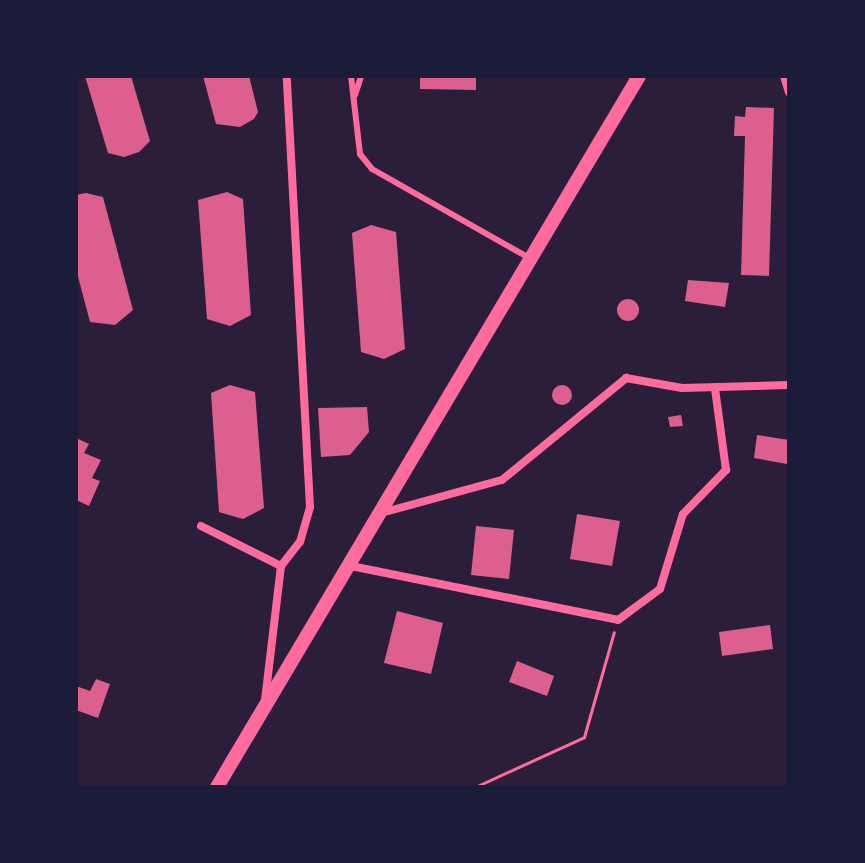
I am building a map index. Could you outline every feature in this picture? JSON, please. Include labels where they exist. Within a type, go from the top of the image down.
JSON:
[{"type":"street","points":[[264,710],[281,566],[300,542],[310,507],[287,76]]},
{"type":"street","points":[[217,787],[351,566],[639,76]]},
{"type":"street","points":[[784,76],[789,92]]},
{"type":"street","points":[[379,514],[502,480],[626,378],[715,389],[789,385]]},
{"type":"street","points":[[351,566],[618,620],[660,589],[683,514],[726,470],[715,389]]},
{"type":"street","points":[[201,526],[281,566]]},
{"type":"lane","points":[[351,76],[360,154],[372,169],[531,259]]},
{"type":"lane","points":[[354,98],[361,76]]},
{"type":"path","points":[[475,787],[584,737],[618,620]]},
{"type":"shaded area","points":[[76,76],[789,76],[789,787],[76,787]]},
{"type":"building","points":[[85,76],[131,76],[150,141],[139,152],[124,157],[108,153]]},
{"type":"building","points":[[203,76],[249,76],[258,112],[254,119],[240,127],[216,124]]},
{"type":"building","points":[[420,76],[476,76],[476,90],[420,89]]},
{"type":"building","points":[[746,107],[774,108],[769,276],[741,275],[745,136],[734,136],[735,116],[745,117]]},
{"type":"building","points":[[227,192],[243,199],[251,315],[230,326],[207,319],[198,200]]},
{"type":"building","points":[[86,193],[103,197],[133,310],[115,325],[90,322],[76,269],[76,195]]},
{"type":"building","points":[[371,225],[396,232],[405,349],[384,359],[361,352],[352,233]]},
{"type":"building","points":[[688,280],[729,283],[725,307],[685,301]]},
{"type":"building","points":[[628,299],[636,302],[639,310],[636,318],[628,321],[620,318],[617,310],[620,302]]},
{"type":"building","points":[[230,385],[255,392],[264,508],[243,519],[219,512],[211,393]]},
{"type":"building","points":[[562,385],[569,388],[572,395],[569,402],[562,405],[555,402],[552,395],[555,388]]},
{"type":"building","points":[[367,407],[369,432],[350,455],[321,457],[318,408]]},
{"type":"building","points":[[681,415],[683,426],[670,427],[668,417]]},
{"type":"building","points":[[757,435],[789,440],[787,464],[754,458]]},
{"type":"building","points":[[76,438],[89,444],[84,453],[101,460],[92,478],[100,481],[89,506],[76,500]]},
{"type":"building","points":[[577,514],[620,521],[612,566],[570,559]]},
{"type":"building","points":[[476,526],[514,530],[509,579],[471,575]]},
{"type":"building","points":[[397,611],[443,623],[431,674],[384,663]]},
{"type":"building","points":[[770,625],[773,649],[722,656],[719,632]]},
{"type":"building","points":[[517,661],[554,676],[547,696],[509,682]]},
{"type":"building","points":[[96,679],[110,684],[98,718],[76,710],[76,686],[90,691]]}]
